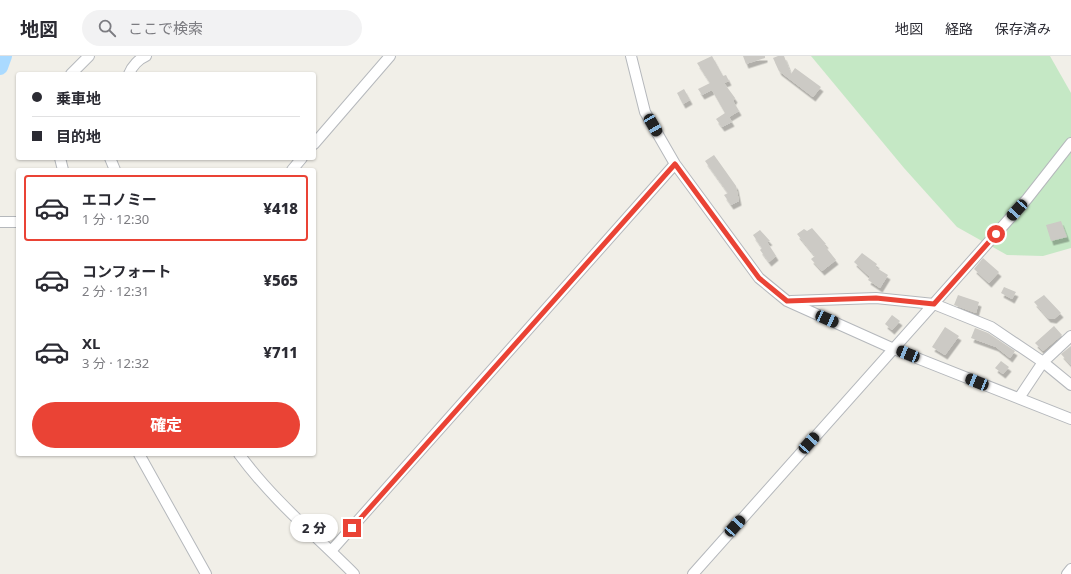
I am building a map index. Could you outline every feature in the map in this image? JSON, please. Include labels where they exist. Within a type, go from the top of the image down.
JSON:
[{"type":"street","points":[[73,72],[89,56]]},
{"type":"street","points":[[130,72],[140,59],[146,56]]},
{"type":"street","points":[[316,142],[390,56]]},
{"type":"street","points":[[631,56],[645,112],[675,164],[759,278],[787,301],[894,349],[1071,419]]},
{"type":"street","points":[[692,574],[1027,199],[1071,143]]},
{"type":"street","points":[[294,168],[300,160]]},
{"type":"street","points":[[331,551],[675,164]]},
{"type":"street","points":[[0,222],[16,222]]},
{"type":"street","points":[[787,301],[876,298],[934,304],[991,327],[1043,362],[1071,385]]},
{"type":"street","points":[[1019,398],[1043,362],[1071,336]]},
{"type":"street","points":[[140,456],[206,574]]},
{"type":"street","points":[[240,456],[250,470],[285,507],[354,574]]},
{"type":"street","points":[[1067,574],[1071,569]]},
{"type":"green space","points":[[811,56],[1050,56],[1071,93],[1071,248],[1043,256],[1007,255],[957,227],[904,168]]},
{"type":"building","points":[[712,56],[723,76],[726,75],[729,81],[724,83],[735,98],[733,101],[739,111],[729,117],[732,122],[722,127],[716,119],[725,113],[712,90],[702,95],[698,89],[710,83],[697,63]]},
{"type":"building","points":[[743,56],[765,56],[765,58],[746,64]]},
{"type":"building","points":[[784,56],[791,74],[795,68],[821,87],[813,97],[779,71],[773,58]]},
{"type":"building","points":[[684,89],[690,100],[683,104],[677,93]]},
{"type":"building","points":[[714,155],[736,186],[739,201],[731,205],[724,195],[728,193],[705,161]]},
{"type":"building","points":[[1061,221],[1067,237],[1051,241],[1046,225]]},
{"type":"building","points":[[812,228],[826,244],[824,245],[836,260],[822,271],[811,259],[815,256],[797,234],[804,229],[807,231]]},
{"type":"building","points":[[760,230],[770,241],[767,242],[776,256],[769,262],[760,250],[762,248],[753,235]]},
{"type":"building","points":[[862,253],[877,264],[875,267],[888,275],[880,288],[868,280],[870,277],[854,262]]},
{"type":"building","points":[[983,258],[999,272],[989,283],[974,269]]},
{"type":"building","points":[[1004,287],[1016,292],[1012,299],[1001,293]]},
{"type":"building","points":[[958,295],[979,302],[976,313],[954,305]]},
{"type":"building","points":[[1044,295],[1061,313],[1054,319],[1048,318],[1034,302]]},
{"type":"building","points":[[892,315],[900,321],[892,330],[885,324]]},
{"type":"building","points":[[1054,326],[1062,335],[1043,351],[1035,343]]},
{"type":"building","points":[[945,327],[959,336],[945,355],[932,347]]},
{"type":"building","points":[[975,328],[988,333],[1015,351],[1010,358],[996,347],[971,338]]},
{"type":"building","points":[[1071,346],[1071,365],[1061,354]]},
{"type":"building","points":[[1001,361],[1009,367],[1003,374],[995,368]]},
{"type":"waterway","points":[[0,67],[4,56]]},
{"type":"route","points":[[352,528],[675,164],[759,278],[787,301],[876,298],[934,304],[996,234]]}]
